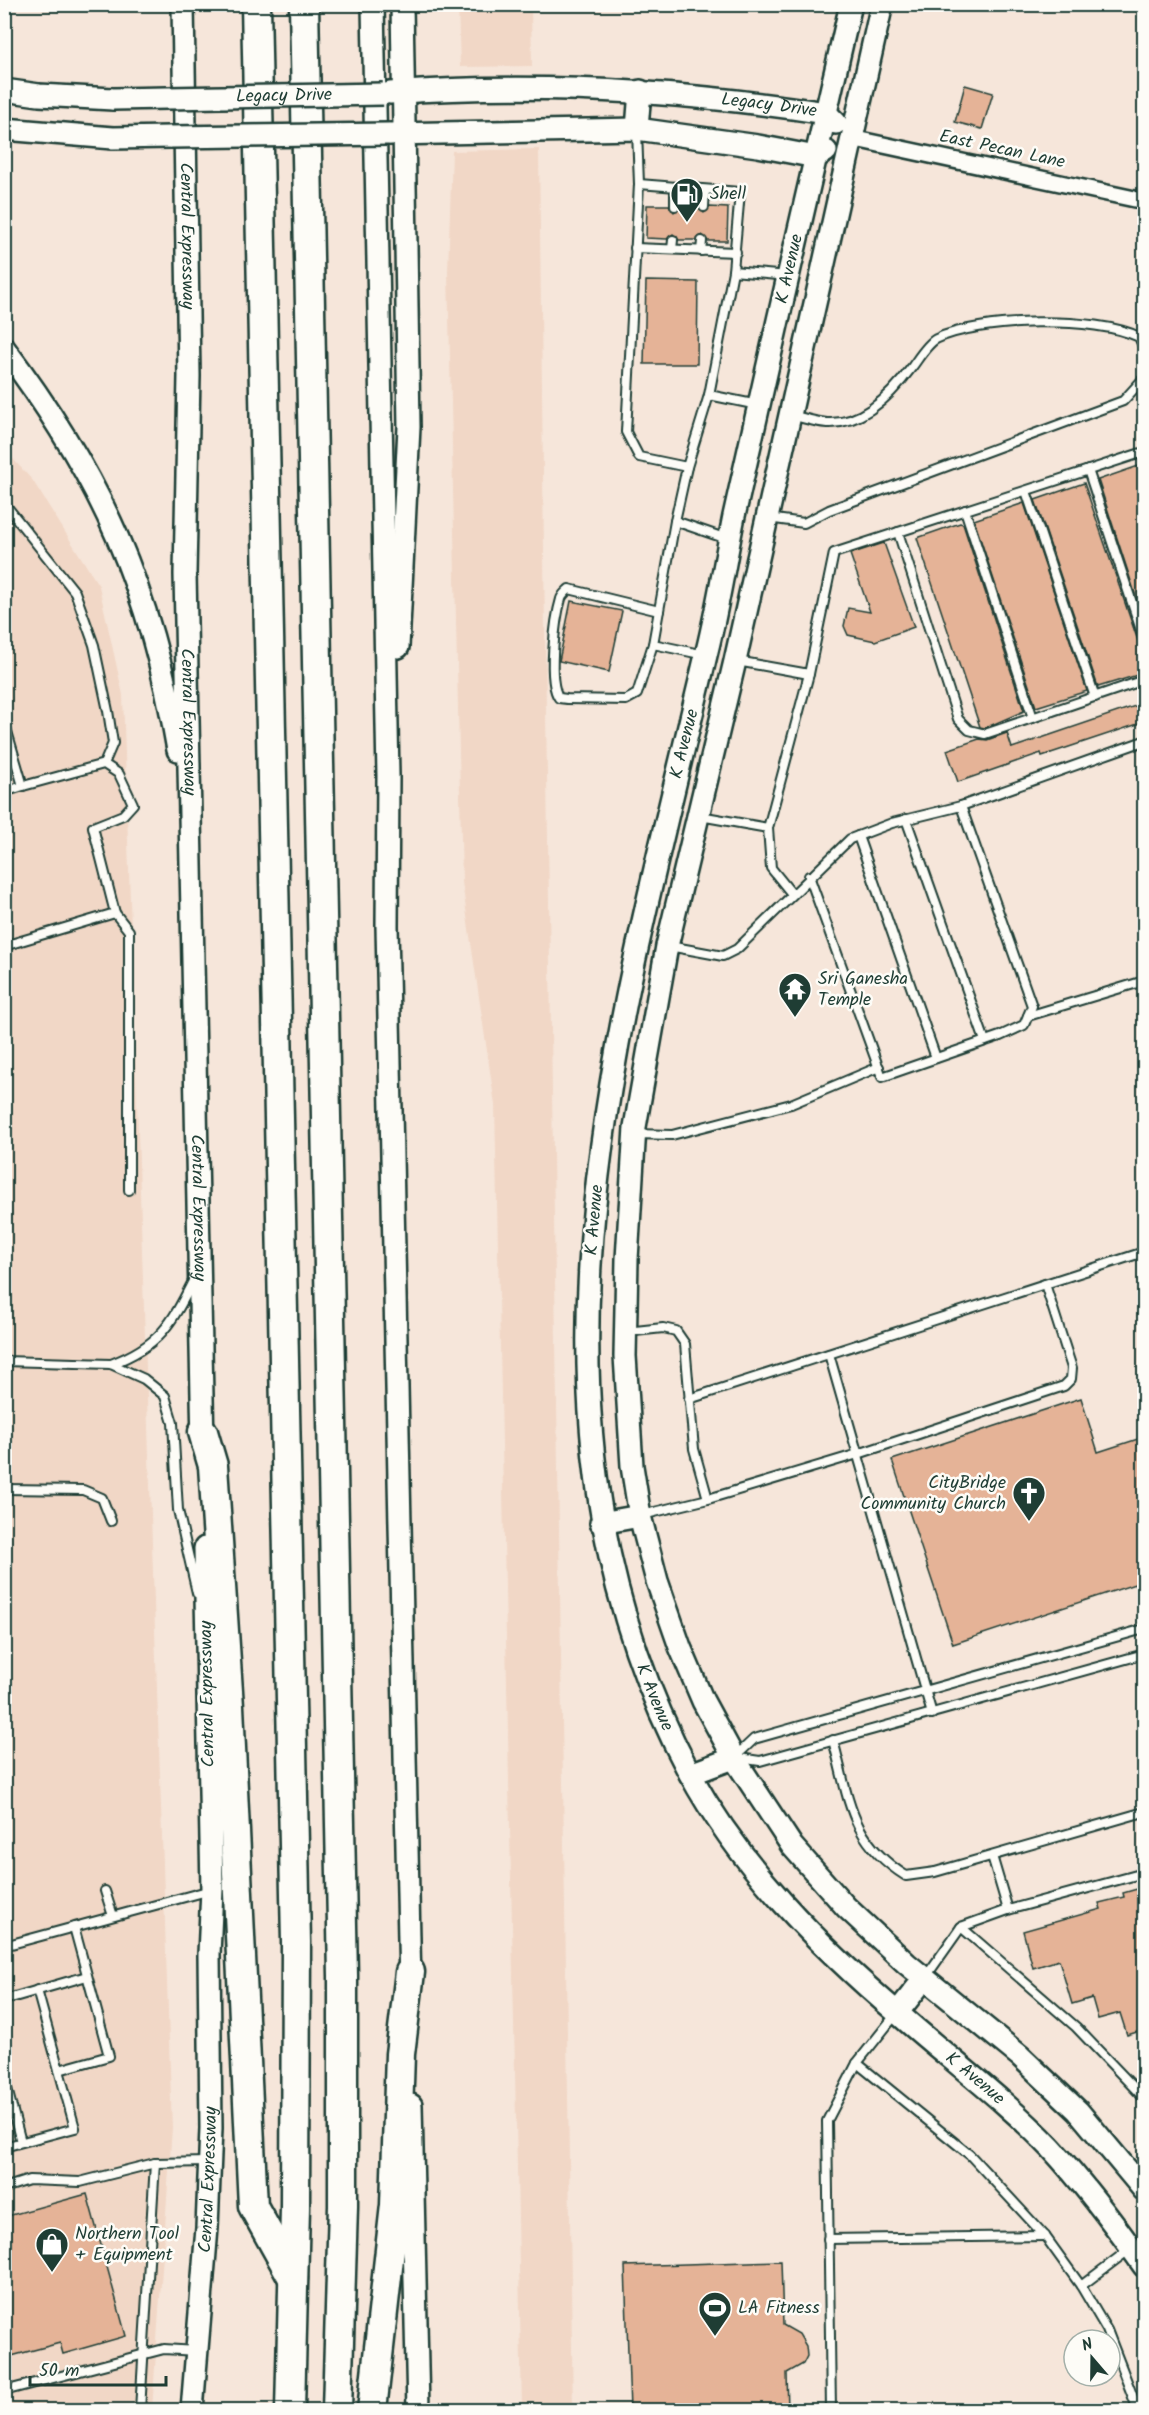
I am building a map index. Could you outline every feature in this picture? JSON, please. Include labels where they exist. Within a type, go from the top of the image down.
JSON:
[{"type":"highway","points":[[256,4],[294,1853],[296,2075],[290,2410]]},
{"type":"highway","points":[[304,4],[343,1976],[343,2206],[337,2410]]},
{"type":"highway","points":[[203,1432],[213,1466],[229,1706],[253,2206],[294,2280]]},
{"type":"highway","points":[[372,2410],[395,2205],[400,2054],[410,1972]]},
{"type":"main road","name":"Central Expressway","points":[[183,4],[189,320],[185,574],[212,1889],[209,1954],[210,2162],[192,2410]]},
{"type":"main road","points":[[373,4],[388,797],[387,926],[418,2410]]},
{"type":"main road","points":[[388,797],[408,475],[409,332],[394,93],[402,4]]},
{"type":"main road","name":"K Avenue","points":[[851,4],[706,655],[644,912],[616,1047],[601,1150],[587,1331],[588,1390],[601,1523],[625,1618],[666,1723],[690,1773],[754,1871],[816,1936],[897,2013],[990,2091],[1050,2147],[1098,2203],[1138,2244],[1144,2266]]},
{"type":"main road","name":"K Avenue","points":[[882,4],[850,138],[735,661],[667,946],[635,1134],[626,1332],[627,1408],[640,1516],[657,1581],[680,1647],[703,1701],[734,1758],[792,1846],[846,1907],[924,1979],[1020,2056],[1078,2111],[1144,2190]]},
{"type":"main road","points":[[4,77],[39,95]]},
{"type":"main road","name":"Legacy Drive","points":[[4,90],[39,95],[114,99],[489,89],[640,91],[724,98],[826,113],[850,138]]},
{"type":"main road","points":[[637,129],[640,91]]},
{"type":"main road","points":[[4,129],[113,138],[637,129],[758,146],[816,157],[850,138]]},
{"type":"main road","points":[[4,348],[52,415],[91,477],[130,566],[163,670],[190,817]]},
{"type":"main road","points":[[760,405],[790,415]]},
{"type":"main road","points":[[706,655],[735,661]]},
{"type":"main road","points":[[601,1523],[640,1516]]},
{"type":"main road","points":[[690,1773],[734,1758]]},
{"type":"main road","points":[[897,2013],[924,1979]]},
{"type":"street","name":"East Pecan Lane","points":[[850,138],[1144,201]]},
{"type":"lane","points":[[637,129],[639,184],[626,432],[639,457],[687,467]]},
{"type":"lane","points":[[639,184],[740,192],[734,271],[708,395],[687,467],[675,521],[659,611],[653,644],[637,694],[626,700],[559,698],[554,691],[553,656],[561,597],[570,589],[659,611]]},
{"type":"lane","points":[[675,188],[675,206]]},
{"type":"lane","points":[[704,207],[705,190]]},
{"type":"lane","points":[[672,249],[673,240]]},
{"type":"lane","points":[[701,251],[702,241]]},
{"type":"lane","points":[[635,248],[736,252]]},
{"type":"lane","points":[[734,271],[789,276]]},
{"type":"lane","points":[[790,415],[828,423],[856,417],[891,395],[934,340],[975,328],[1029,322],[1114,328],[1139,337],[1144,348]]},
{"type":"lane","points":[[767,518],[804,522],[828,510],[1123,401],[1144,378]]},
{"type":"lane","points":[[708,395],[760,405]]},
{"type":"lane","points":[[792,894],[771,868],[768,828],[809,674],[834,553],[1144,452]]},
{"type":"lane","points":[[1088,470],[1144,639]]},
{"type":"lane","points":[[1026,491],[1095,697]]},
{"type":"lane","points":[[4,503],[75,592],[94,645],[108,711],[113,743],[104,764]]},
{"type":"lane","points":[[965,510],[1033,718]]},
{"type":"lane","points":[[675,521],[730,540]]},
{"type":"lane","points":[[898,532],[958,719],[969,730],[985,734],[1144,680]]},
{"type":"lane","points":[[653,644],[706,655]]},
{"type":"lane","points":[[735,661],[809,674]]},
{"type":"lane","points":[[4,721],[23,786]]},
{"type":"lane","points":[[667,946],[723,956],[737,949],[809,876],[850,839],[906,819],[961,806],[1144,741]]},
{"type":"lane","points":[[4,792],[104,764],[119,774],[133,804],[123,815],[93,827],[115,914],[129,931],[129,1190]]},
{"type":"lane","points":[[809,876],[882,1077],[1024,1025],[1032,1006],[961,806]]},
{"type":"lane","points":[[698,816],[768,828]]},
{"type":"lane","points":[[906,819],[985,1041]]},
{"type":"lane","points":[[858,836],[936,1058]]},
{"type":"lane","points":[[4,946],[115,914]]},
{"type":"lane","points":[[1028,1016],[1144,981]]},
{"type":"lane","points":[[635,1134],[672,1135],[791,1104],[879,1067]]},
{"type":"lane","points":[[689,1399],[1144,1252]]},
{"type":"lane","points":[[111,1364],[142,1351],[159,1338],[178,1311],[199,1270]]},
{"type":"lane","points":[[640,1516],[708,1499],[858,1454],[1064,1386],[1071,1379],[1072,1368],[1045,1284]]},
{"type":"lane","points":[[626,1332],[663,1328],[676,1331],[684,1344],[694,1449],[708,1499]]},
{"type":"lane","points":[[829,1354],[878,1534],[932,1714]]},
{"type":"lane","points":[[4,1361],[111,1364],[144,1379],[165,1395],[170,1407],[178,1510],[207,1636]]},
{"type":"lane","points":[[4,1489],[83,1490],[102,1498],[111,1521]]},
{"type":"lane","points":[[734,1758],[754,1739],[1144,1629]]},
{"type":"lane","points":[[734,1758],[760,1761],[1144,1654]]},
{"type":"lane","points":[[833,1740],[850,1806],[864,1839],[886,1864],[906,1876],[992,1856],[1144,1812]]},
{"type":"lane","points":[[992,1856],[1008,1911]]},
{"type":"lane","points":[[924,1979],[961,1927],[1008,1911],[1144,1873]]},
{"type":"lane","points":[[4,1946],[212,1889]]},
{"type":"lane","points":[[105,1891],[113,1916]]},
{"type":"lane","points":[[59,2070],[109,2056],[74,1927]]},
{"type":"lane","points":[[961,1927],[1076,2027],[1144,2098]]},
{"type":"lane","points":[[4,2000],[87,1976]]},
{"type":"lane","points":[[4,2146],[75,2128],[37,1990]]},
{"type":"lane","points":[[831,2410],[827,2121],[857,2063],[897,2013]]},
{"type":"lane","points":[[857,2063],[970,2155],[1045,2236],[1081,2286],[1113,2343],[1138,2410]]},
{"type":"lane","points":[[4,2077],[21,2142]]},
{"type":"lane","points":[[4,2188],[29,2180],[80,2182],[155,2163],[210,2162]]},
{"type":"lane","points":[[140,2410],[155,2163]]},
{"type":"lane","points":[[828,2239],[1045,2236]]},
{"type":"lane","points":[[1081,2286],[1138,2244]]},
{"type":"lane","points":[[4,2391],[164,2349],[197,2351]]},
{"type":"shaded area","points":[[458,5],[531,5],[532,66],[460,67]]},
{"type":"shaded area","points":[[539,149],[573,2410],[522,2410],[495,1105],[462,882],[448,272],[452,151]]},
{"type":"shaded area","points":[[4,449],[33,481],[99,586],[123,695],[172,2128],[152,2410],[5,2410]]},
{"type":"building","points":[[965,85],[993,93],[982,129],[955,122]]},
{"type":"building","name":"Shell","points":[[647,205],[669,205],[674,212],[681,206],[698,206],[704,213],[710,207],[728,208],[727,241],[708,241],[702,235],[696,240],[679,240],[673,234],[667,239],[646,238]]},
{"type":"building","points":[[646,281],[698,282],[697,364],[644,364]]},
{"type":"building","points":[[1144,464],[1144,621],[1098,480]]},
{"type":"building","points":[[1084,483],[1138,641],[1144,645],[1144,673],[1098,687],[1035,500]]},
{"type":"building","points":[[1024,503],[1087,691],[1036,707],[974,520]]},
{"type":"building","points":[[960,523],[963,524],[1024,711],[985,728],[980,727],[917,538]]},
{"type":"building","points":[[884,543],[914,627],[875,641],[848,635],[844,626],[848,608],[870,612],[850,554]]},
{"type":"building","points":[[571,601],[622,611],[609,672],[559,661]]},
{"type":"building","points":[[1144,703],[1144,722],[1042,756],[1041,753],[958,782],[947,750],[979,739],[987,740],[1007,733],[1012,748]]},
{"type":"building","name":"CityBridge Community Church","points":[[1081,1398],[1098,1452],[1144,1437],[1144,1581],[953,1644],[892,1460]]},
{"type":"building","points":[[1144,1887],[1144,2030],[1127,2035],[1120,2013],[1098,2019],[1092,1998],[1072,2004],[1059,1960],[1033,1968],[1023,1931],[1101,1909],[1099,1903],[1124,1897],[1123,1893]]},
{"type":"building","points":[[87,2194],[126,2336],[63,2354],[60,2343],[4,2358],[4,2217]]},
{"type":"building","name":"LA Fitness","points":[[781,2261],[783,2325],[799,2334],[806,2346],[807,2356],[803,2364],[787,2373],[788,2410],[630,2410],[625,2266]]},
{"type":"place","name":"Shell","points":[[687,223]]},
{"type":"place","name":"Sri Ganesha Temple","points":[[795,1018]]},
{"type":"place","name":"CityBridge Community Church","points":[[1029,1522]]},
{"type":"place","name":"Northern Tool + Equipment","points":[[52,2273]]},
{"type":"place","name":"LA Fitness","points":[[715,2337]]}]
